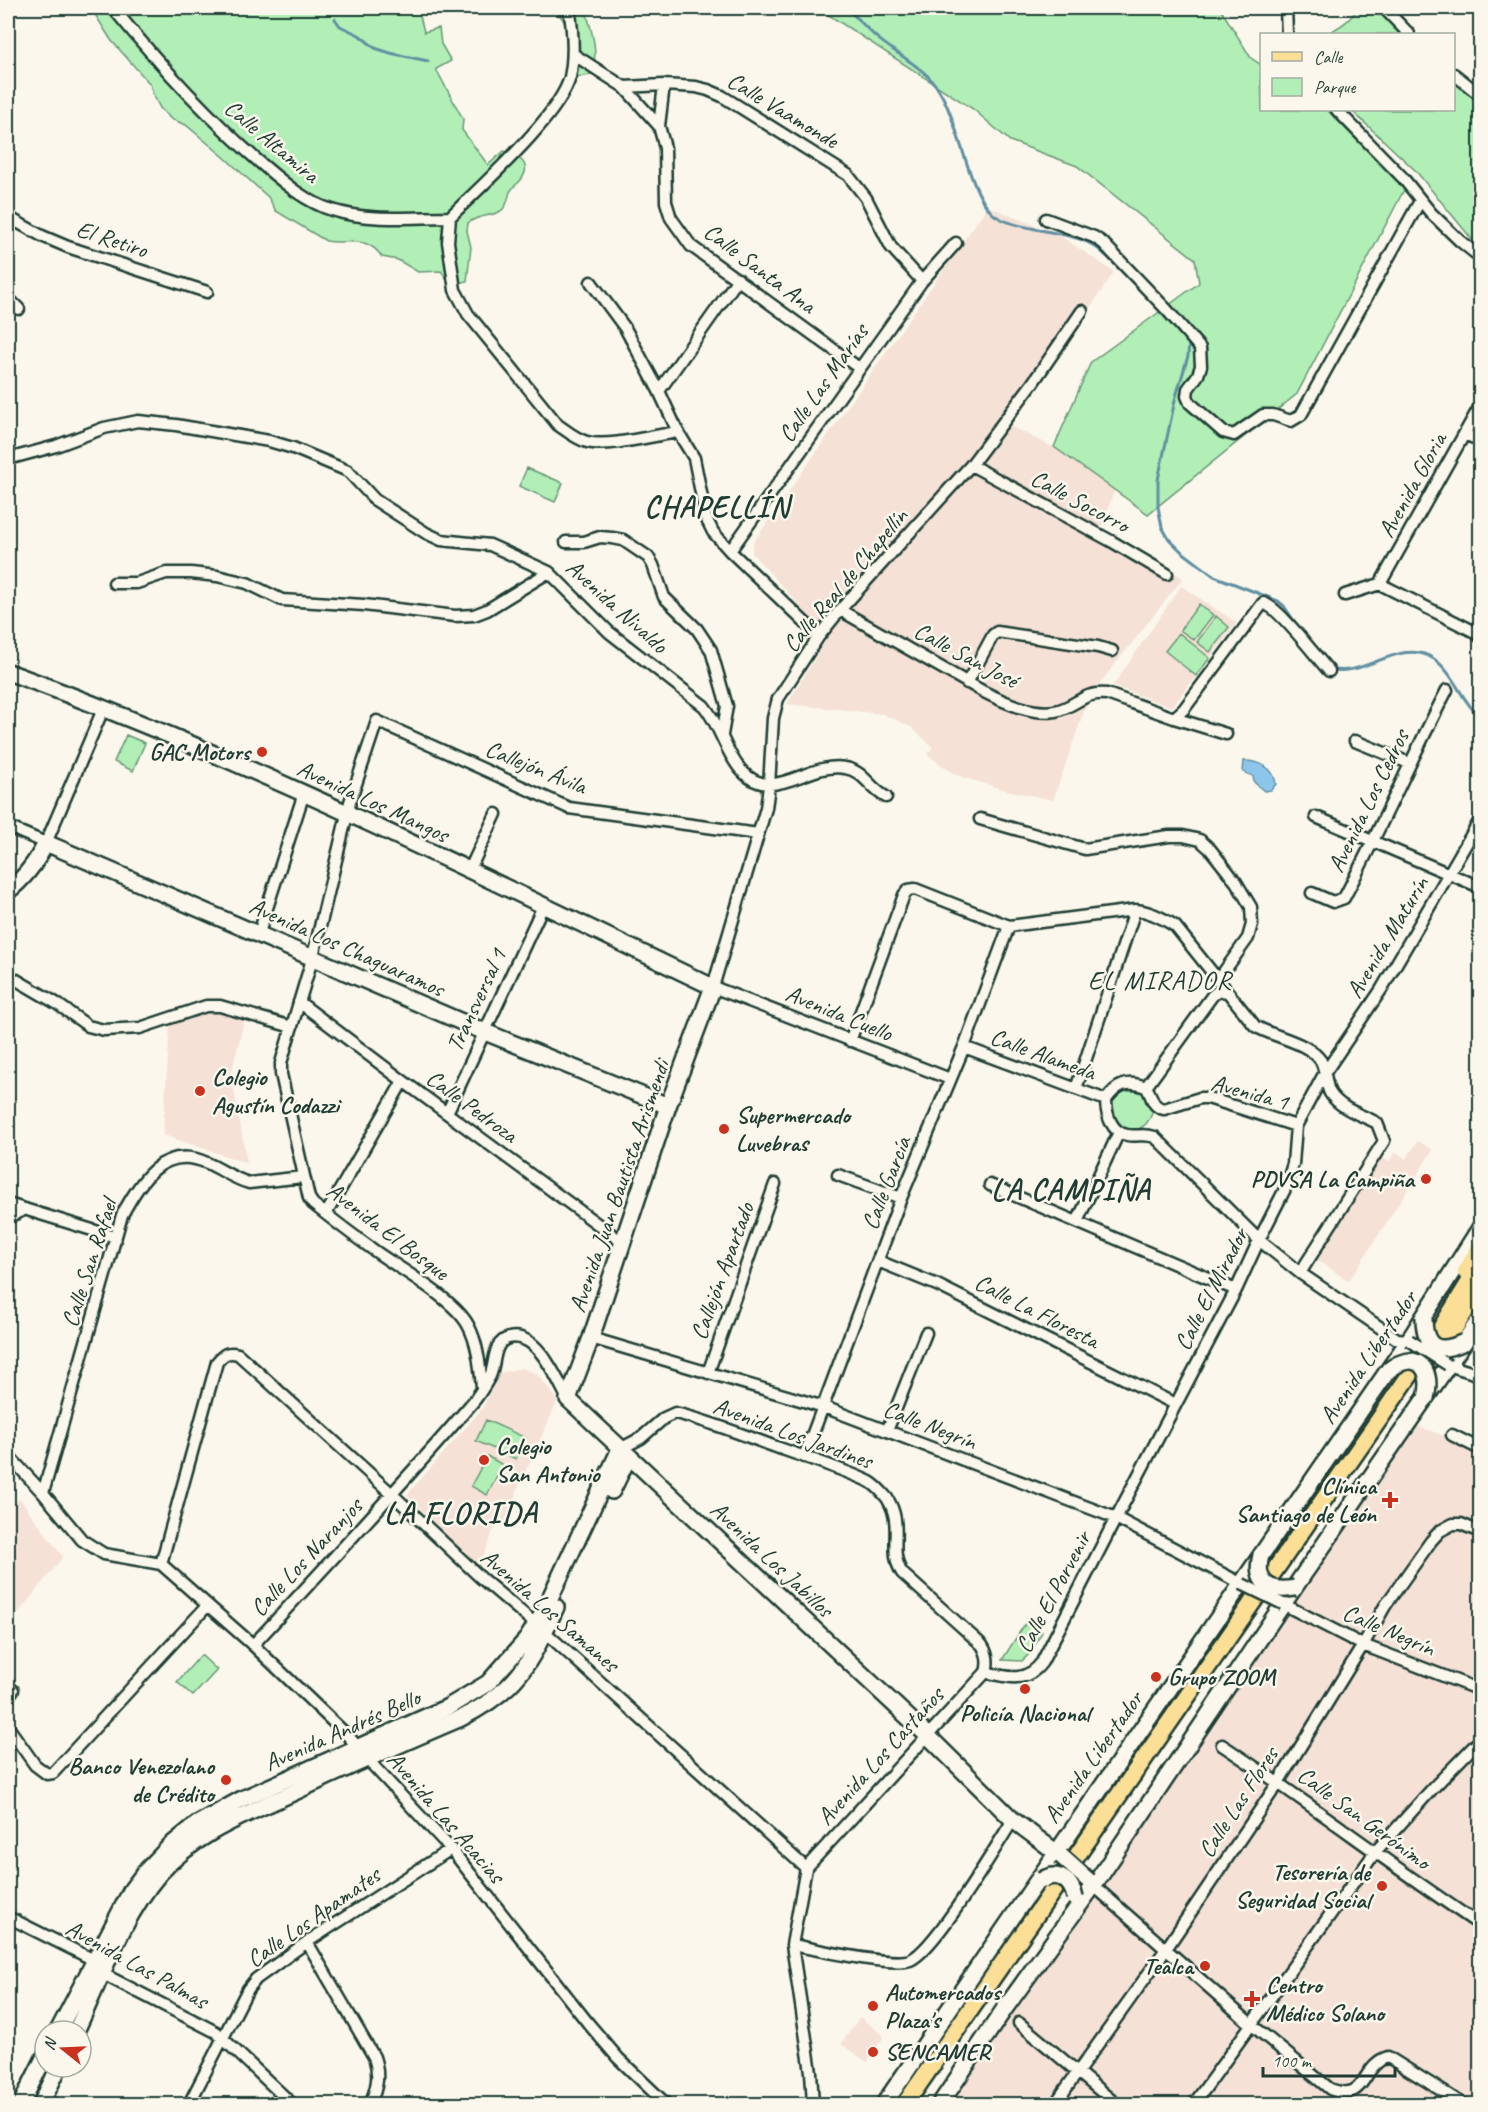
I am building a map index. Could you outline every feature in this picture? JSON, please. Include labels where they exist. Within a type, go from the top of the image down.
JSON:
[{"type":"main road","points":[[1446,1321],[1461,1282],[1480,1247]]},
{"type":"main road","name":"Avenida Libertador","points":[[905,2104],[1446,1321],[1480,1265]]},
{"type":"main road","points":[[1456,1341],[1480,1288]]},
{"type":"main road","points":[[917,2104],[1124,1802],[1456,1341],[1480,1300]]},
{"type":"street","name":"Calle Altamira","points":[[113,8],[162,66],[228,136],[305,198],[331,210],[369,218],[450,217]]},
{"type":"street","points":[[569,8],[573,29],[573,54],[569,77],[561,97],[518,148],[450,217],[448,242],[455,290],[468,314],[558,425],[588,442],[602,443],[678,432]]},
{"type":"street","points":[[1286,8],[1287,33]]},
{"type":"street","points":[[1384,8],[1408,33]]},
{"type":"street","points":[[573,54],[624,87],[659,126]]},
{"type":"street","points":[[1455,75],[1480,95]]},
{"type":"street","points":[[659,126],[664,85]]},
{"type":"street","name":"Calle Vaamonde","points":[[624,87],[664,85],[708,90],[722,96],[835,166],[857,186],[866,198],[891,247],[922,281]]},
{"type":"street","points":[[1338,111],[1403,178],[1420,201],[1460,241],[1480,257]]},
{"type":"street","name":"Calle Santa Ana","points":[[659,126],[665,148],[666,202],[671,218],[691,246],[859,368]]},
{"type":"street","points":[[1046,219],[1094,237],[1102,243],[1167,310],[1200,348],[1202,366],[1188,389],[1187,396],[1190,403],[1223,432],[1234,435],[1263,415],[1272,415],[1291,421],[1301,415],[1420,201]]},
{"type":"street","name":"El Retiro","points":[[8,218],[68,247],[207,292]]},
{"type":"street","name":"Calle Las Marías","points":[[730,551],[922,281],[956,243]]},
{"type":"street","points":[[659,391],[738,279]]},
{"type":"street","points":[[591,282],[625,328],[678,432],[694,458],[706,518],[713,532],[819,636]]},
{"type":"street","points":[[8,298],[19,309]]},
{"type":"street","name":"Calle Real de Chapellín","points":[[713,987],[758,834],[769,786],[775,708],[778,699],[819,636],[840,610],[971,465],[1032,384],[1082,310]]},
{"type":"street","name":"Avenida Gloria","points":[[1380,585],[1480,406]]},
{"type":"street","name":"Avenida Nivaldo","points":[[8,459],[56,446],[104,428],[138,422],[165,423],[269,441],[293,448],[348,471],[375,500],[426,533],[441,540],[490,545],[549,572],[609,632],[704,706],[740,769],[755,781],[769,786]]},
{"type":"street","points":[[1466,434],[1480,441]]},
{"type":"street","name":"Calle Socorro","points":[[971,465],[1112,541],[1167,574]]},
{"type":"street","points":[[566,542],[584,542],[600,537],[612,537],[623,540],[648,557],[664,597],[698,629],[711,651],[726,706],[722,735]]},
{"type":"street","points":[[114,583],[137,583],[166,573],[191,573],[247,583],[282,600],[364,605],[455,616],[474,615],[487,610],[549,572]]},
{"type":"street","points":[[1345,595],[1380,585],[1479,630]]},
{"type":"street","points":[[1174,718],[1184,709],[1262,604],[1266,603],[1279,613],[1329,672]]},
{"type":"street","name":"Calle San José","points":[[840,610],[967,683],[1004,701],[1043,712],[1057,711],[1088,695],[1107,694],[1226,734]]},
{"type":"street","points":[[967,683],[993,635],[997,632],[1112,651]]},
{"type":"street","name":"Avenida Los Mangos","points":[[8,672],[104,707],[304,793],[713,987]]},
{"type":"street","name":"Avenida Los Cedros","points":[[1312,893],[1333,902],[1344,898],[1447,690]]},
{"type":"street","points":[[8,891],[28,873],[38,859],[104,707]]},
{"type":"street","name":"Avenida El Bosque","points":[[377,722],[347,813],[313,956],[281,1063],[281,1074],[309,1198],[326,1214],[462,1315],[473,1339],[482,1387]]},
{"type":"street","name":"Callejón Ávila","points":[[377,722],[569,808],[758,834]]},
{"type":"street","points":[[1355,741],[1409,763]]},
{"type":"street","points":[[769,786],[815,770],[842,767],[858,772],[877,792],[886,797]]},
{"type":"street","points":[[259,933],[304,793]]},
{"type":"street","points":[[469,871],[496,814]]},
{"type":"street","points":[[1316,818],[1480,887]]},
{"type":"street","points":[[980,819],[1085,849],[1169,836],[1200,840],[1236,882],[1251,907],[1251,932],[1218,980]]},
{"type":"street","name":"Avenida Maturín","points":[[1324,1074],[1381,990],[1480,820]]},
{"type":"street","name":"Avenida Los Chaguaramos","points":[[8,827],[313,956],[485,1032],[668,1106]]},
{"type":"street","points":[[850,1041],[904,895],[908,890],[915,889],[1009,926],[1135,910],[1142,910],[1163,918],[1175,926],[1255,1026],[1266,1033],[1297,1043],[1321,1061],[1330,1093],[1345,1107],[1377,1123],[1384,1141],[1300,1273]]},
{"type":"street","name":"Transversal 1","points":[[447,1113],[543,906]]},
{"type":"street","points":[[1076,1089],[1135,910]]},
{"type":"street","name":"Calle García","points":[[804,1457],[901,1198],[964,1047],[1009,926]]},
{"type":"street","points":[[8,975],[57,1003],[88,1026],[104,1030],[140,1028],[206,1006],[220,1006],[292,1027]]},
{"type":"street","name":"Avenida Cuello","points":[[713,987],[950,1079]]},
{"type":"street","name":"Avenida Juan Bautista Arismendi","points":[[568,1399],[591,1338],[668,1106],[713,987]]},
{"type":"street","points":[[1106,1100],[1119,1086],[1137,1083],[1146,1087],[1212,996],[1217,992],[1227,991]]},
{"type":"street","name":"Calle Pedroza","points":[[299,1002],[622,1242]]},
{"type":"street","name":"Calle Alameda","points":[[964,1047],[1106,1100],[1108,1118],[1119,1132]]},
{"type":"street","name":"Calle El Mirador","points":[[1116,1518],[1236,1290],[1285,1190],[1293,1164],[1296,1126],[1324,1074]]},
{"type":"street","points":[[326,1214],[403,1081]]},
{"type":"street","name":"Avenida 1","points":[[1146,1087],[1153,1102],[1159,1108],[1164,1109],[1200,1098],[1208,1098],[1296,1126]]},
{"type":"street","points":[[1077,1222],[1119,1132],[1125,1135],[1144,1133],[1155,1137],[1259,1240],[1300,1273],[1397,1339],[1409,1340],[1448,1365],[1480,1376]]},
{"type":"street","name":"Calle San Rafael","points":[[43,1493],[115,1237],[122,1215],[142,1180],[162,1163],[189,1158],[204,1161],[249,1183],[303,1177]]},
{"type":"street","points":[[838,1175],[901,1198]]},
{"type":"street","name":"Callejón Apartado","points":[[708,1373],[776,1184]]},
{"type":"street","points":[[990,1185],[1236,1290]]},
{"type":"street","points":[[8,1204],[115,1237]]},
{"type":"street","points":[[8,1218],[25,1209]]},
{"type":"street","name":"Avenida Libertador","points":[[884,2104],[1389,1370],[1480,1228]]},
{"type":"street","name":"Calle La Floresta","points":[[878,1261],[937,1285],[1175,1404]]},
{"type":"street","points":[[1424,1317],[1427,1339],[1433,1345],[1444,1349],[1451,1348],[1480,1319]]},
{"type":"street","points":[[887,1431],[926,1334]]},
{"type":"street","name":"Avenida Los Jabillos","points":[[482,1387],[491,1374],[499,1346],[505,1339],[512,1337],[526,1341],[542,1352],[568,1399],[927,1735],[1013,1820],[1058,1854],[1091,1883]]},
{"type":"street","name":"Calle Negrín","points":[[591,1338],[824,1407],[1116,1518],[1363,1645],[1480,1690]]},
{"type":"street","points":[[940,2104],[1074,1905],[1448,1365],[1456,1341]]},
{"type":"street","name":"Avenida Los Samanes","points":[[160,1564],[217,1362],[224,1354],[231,1352],[238,1354],[481,1578],[541,1628],[806,1868]]},
{"type":"street","points":[[1389,1370],[1397,1364],[1411,1360],[1421,1365],[1429,1380],[1425,1398]]},
{"type":"street","name":"Calle Los Naranjos","points":[[253,1645],[392,1494],[475,1400],[482,1387]]},
{"type":"street","name":"Avenida Los Jardines","points":[[625,1453],[664,1418],[675,1413],[872,1483],[882,1491],[889,1502],[896,1522],[896,1563],[902,1572],[982,1645],[988,1661],[986,1672]]},
{"type":"street","points":[[1452,1435],[1480,1449]]},
{"type":"street","name":"Avenida Andrés Bello","points":[[66,2019],[147,1890],[160,1873],[188,1848],[219,1827],[363,1753],[488,1683],[527,1639],[541,1628],[625,1453]]},
{"type":"street","points":[[8,1455],[82,1540],[97,1551],[160,1564]]},
{"type":"street","name":"Calle El Porvenir","points":[[986,1672],[1015,1678],[1025,1677],[1038,1668],[1116,1518]]},
{"type":"street","name":"Calle Las Flores","points":[[1056,2104],[1166,1949],[1278,1782],[1385,1606],[1431,1540],[1440,1531],[1453,1524],[1461,1524],[1480,1532]]},
{"type":"street","points":[[1261,1555],[1259,1569],[1261,1579],[1265,1584],[1281,1590],[1295,1588]]},
{"type":"street","name":"Avenida Las Acacias","points":[[160,1564],[253,1645],[363,1753],[451,1849],[618,2058],[666,2104]]},
{"type":"street","points":[[8,1727],[34,1765],[48,1774],[53,1773],[207,1606]]},
{"type":"street","name":"Avenida Los Castaños","points":[[806,1868],[986,1672]]},
{"type":"street","points":[[1194,2104],[1376,1851],[1480,1740]]},
{"type":"street","name":"Calle San Gerónimo","points":[[1222,1745],[1480,1925]]},
{"type":"street","points":[[792,1945],[895,1962],[910,1960],[931,1942],[1013,1820]]},
{"type":"street","name":"Calle Los Apamates","points":[[189,2104],[248,1989],[256,1979],[307,1942],[451,1849]]},
{"type":"street","points":[[806,1868],[792,1945],[811,2072],[813,2104]]},
{"type":"street","points":[[1037,1883],[1054,1875],[1064,1879],[1072,1886],[1074,1905]]},
{"type":"street","points":[[1091,1883],[1252,2025],[1330,2090],[1345,2094],[1355,2091],[1380,2060],[1388,2057],[1463,2104]]},
{"type":"street","name":"Avenida Las Palmas","points":[[8,1917],[88,1957],[97,1969],[216,2032],[292,2104]]},
{"type":"street","points":[[307,1942],[374,2057],[378,2081],[370,2104]]},
{"type":"street","name":"Avenida Andrés Bello","points":[[80,2019],[97,1969]]},
{"type":"street","points":[[1019,2024],[1116,2104]]},
{"type":"street","points":[[21,2104],[34,2079]]},
{"type":"street","points":[[41,2104],[53,2079]]},
{"type":"shaded area","points":[[988,206],[1062,237],[1114,272],[1010,426],[1118,479],[1101,529],[1183,578],[1097,687],[1084,711],[1053,800],[1006,790],[951,772],[927,754],[933,747],[911,727],[883,714],[787,704],[828,637],[752,553],[753,543]]},
{"type":"shaded area","points":[[1181,586],[1237,623],[1172,707],[1113,686]]},
{"type":"shaded area","name":"Colegio Agustín Codazzi","points":[[209,1010],[244,1021],[231,1074],[247,1163],[163,1135],[170,1025]]},
{"type":"shaded area","points":[[1418,1141],[1433,1150],[1349,1281],[1315,1259],[1381,1157],[1389,1162],[1396,1152],[1406,1159]]},
{"type":"shaded area","name":"Colegio San Antonio","points":[[522,1368],[537,1374],[558,1400],[517,1490],[511,1526],[495,1526],[479,1568],[407,1495],[482,1409],[500,1373]]},
{"type":"shaded area","points":[[1417,1426],[1458,1441],[1480,1453],[1480,2104],[949,2104],[1052,1958],[1216,1714]]},
{"type":"shaded area","points":[[20,1499],[63,1557],[8,1626],[8,1507]]},
{"type":"shaded area","name":"SENCAMER","points":[[860,2017],[884,2036],[867,2062],[841,2044]]},
{"type":"green space","points":[[91,8],[418,8],[424,32],[439,28],[441,44],[451,61],[436,69],[463,119],[462,130],[488,165],[504,151],[523,162],[526,170],[511,191],[504,208],[468,223],[467,231],[471,247],[467,281],[448,285],[441,271],[418,272],[398,260],[382,257],[370,245],[357,242],[326,241],[276,211],[268,197],[224,157],[186,125],[171,119],[160,108],[150,84],[111,40]]},
{"type":"green space","points":[[554,8],[585,8],[595,49],[591,74],[578,77],[567,70],[569,32],[565,22]]},
{"type":"green space","points":[[818,8],[1220,8],[1251,58],[1260,64],[1260,111],[1328,111],[1405,188],[1297,394],[1148,514],[1054,447],[1091,362],[1199,283],[1195,259],[1077,166],[1010,141],[973,109]]},
{"type":"green space","points":[[1357,8],[1382,8],[1404,33],[1329,33]]},
{"type":"green space","points":[[1455,81],[1480,99],[1480,249],[1415,170],[1352,111],[1455,111]]},
{"type":"green space","points":[[527,468],[563,483],[555,502],[519,486]]},
{"type":"green space","points":[[1199,604],[1213,615],[1194,640],[1180,630]]},
{"type":"green space","points":[[1216,616],[1229,627],[1210,652],[1197,642]]},
{"type":"green space","points":[[1179,633],[1210,658],[1196,676],[1165,651]]},
{"type":"green space","points":[[126,735],[145,743],[133,771],[114,762]]},
{"type":"green space","points":[[1129,1087],[1142,1090],[1146,1103],[1153,1111],[1146,1123],[1138,1129],[1129,1130],[1114,1120],[1110,1111],[1111,1102],[1116,1094]]},
{"type":"green space","points":[[486,1420],[526,1438],[516,1459],[476,1441]]},
{"type":"green space","points":[[487,1456],[503,1465],[487,1495],[471,1486]]},
{"type":"green space","points":[[1028,1619],[1042,1632],[1031,1652],[1022,1661],[1002,1660]]},
{"type":"green space","points":[[201,1655],[217,1670],[193,1696],[177,1682]]},
{"type":"water","points":[[1244,761],[1255,762],[1269,769],[1276,784],[1271,790],[1264,791],[1254,782],[1253,776],[1243,772]]},
{"type":"waterway","points":[[846,8],[883,43],[918,68],[934,83],[947,106],[976,188],[992,213],[1011,223],[1087,242],[1111,260],[1148,297]]},
{"type":"waterway","points":[[335,19],[340,26],[359,35],[375,48],[428,61]]},
{"type":"waterway","points":[[1189,340],[1188,356],[1175,400],[1158,480],[1158,507],[1162,527],[1169,539],[1181,551],[1214,576],[1278,601],[1298,627]]},
{"type":"waterway","points":[[1331,669],[1356,668],[1409,652],[1422,653],[1441,665],[1473,711],[1480,717]]},
{"type":"place","name":"GAC Motors","points":[[262,752]]},
{"type":"place","name":"Colegio Agustín Codazzi","points":[[200,1091]]},
{"type":"place","name":"Supermercado Luvebras","points":[[724,1129]]},
{"type":"place","name":"PDVSA La Campiña","points":[[1426,1179]]},
{"type":"place","name":"Colegio San Antonio","points":[[484,1460]]},
{"type":"place","name":"Clínica Santiago de León","points":[[1390,1500]]},
{"type":"place","name":"Grupo ZOOM","points":[[1156,1677]]},
{"type":"place","name":"Policía Nacional","points":[[1025,1689]]},
{"type":"place","name":"Banco Venezolano de Crédito","points":[[226,1780]]},
{"type":"place","name":"Tesorería de Seguridad Social","points":[[1382,1886]]},
{"type":"place","name":"Tealca","points":[[1205,1966]]},
{"type":"place","name":"Centro Médico Solano","points":[[1252,1999]]},
{"type":"place","name":"Automercados Plaza's","points":[[873,2006]]},
{"type":"place","name":"SENCAMER","points":[[873,2052]]},
{"type":"district","name":"CHAPELLÍN","points":[[717,507]]},
{"type":"district","name":"EL MIRADOR","points":[[1160,980]]},
{"type":"district","name":"LA CAMPIÑA","points":[[1071,1190]]},
{"type":"district","name":"LA FLORIDA","points":[[461,1513]]}]
